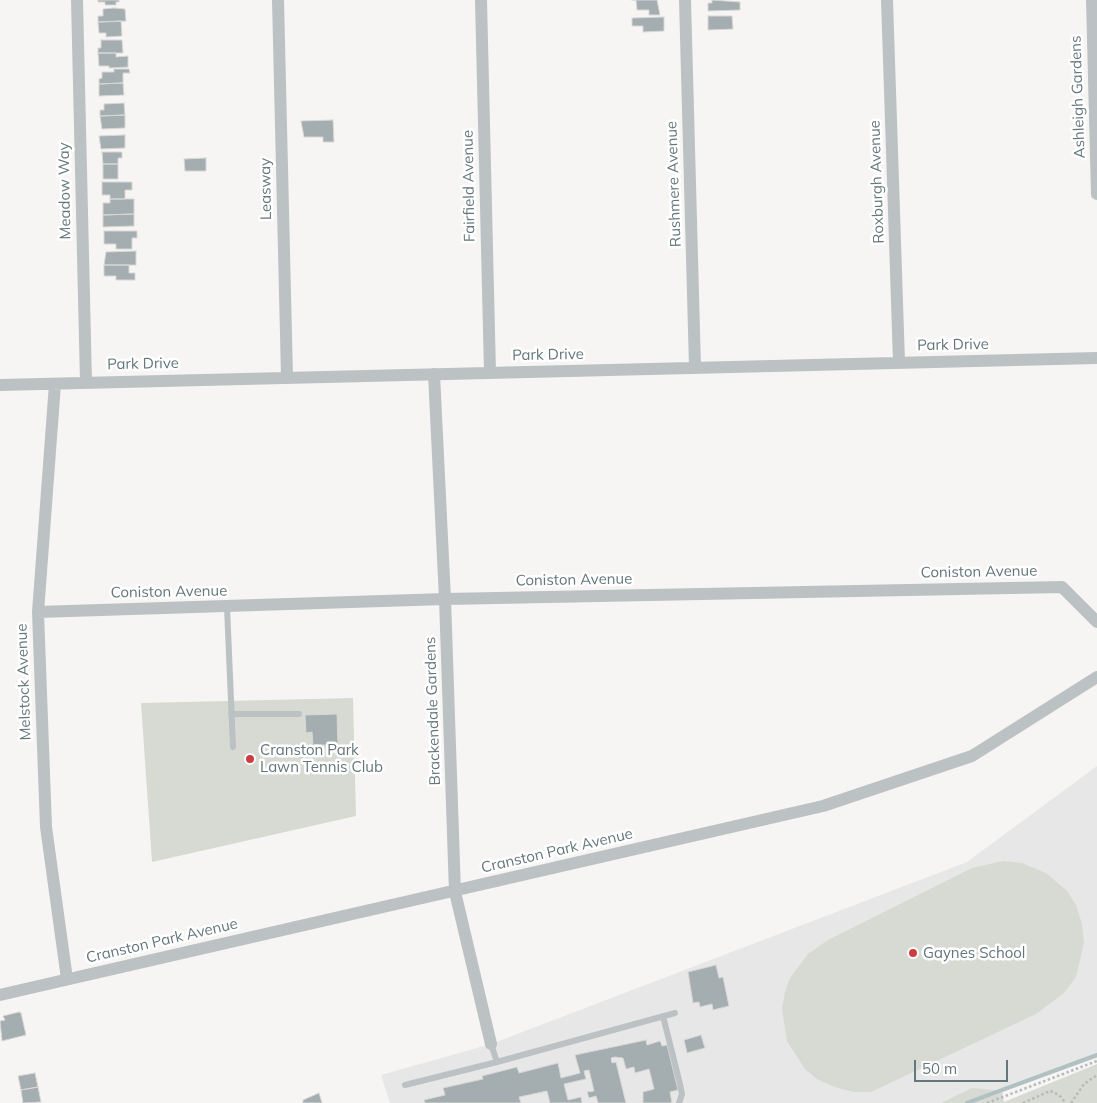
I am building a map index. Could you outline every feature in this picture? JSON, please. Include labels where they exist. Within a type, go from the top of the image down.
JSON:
[{"type":"street","name":"Meadow Way","points":[[77,0],[86,382]]},
{"type":"street","name":"Leasway","points":[[278,0],[287,377]]},
{"type":"street","name":"Fairfield Avenue","points":[[481,0],[490,372]]},
{"type":"street","name":"Rushmere Avenue","points":[[685,0],[695,367]]},
{"type":"street","name":"Roxburgh Avenue","points":[[887,0],[899,362]]},
{"type":"street","name":"Ashleigh Gardens","points":[[1092,0],[1097,194]]},
{"type":"street","name":"Park Drive","points":[[0,385],[1097,358]]},
{"type":"street","name":"Brackendale Gardens","points":[[434,374],[445,599],[455,892],[491,1044]]},
{"type":"street","name":"Melstock Avenue","points":[[54,384],[38,612],[46,827],[67,979]]},
{"type":"street","name":"Coniston Avenue","points":[[38,612],[445,599],[1062,587],[1097,622]]},
{"type":"street","name":"Cranston Park Avenue","points":[[0,995],[823,806],[972,756],[1097,677]]},
{"type":"lane","points":[[227,607],[233,747]]},
{"type":"lane","points":[[232,714],[299,714]]},
{"type":"lane","points":[[405,1084],[497,1062],[675,1013]]},
{"type":"lane","points":[[663,1016],[682,1094],[679,1103]]},
{"type":"lane","points":[[491,1044],[497,1062]]},
{"type":"path","points":[[988,1103],[1097,1061]]},
{"type":"path","points":[[1071,1103],[1084,1084],[1097,1075]]},
{"type":"path","points":[[1023,1103],[1050,1091],[1059,1094],[1066,1103]]},
{"type":"shaded area","name":"Cranston Park Lawn Tennis Club","points":[[353,698],[356,816],[152,862],[141,703]]},
{"type":"shaded area","name":"Gaynes School","points":[[1097,766],[1097,1058],[993,1094],[972,1089],[941,1103],[390,1103],[381,1075],[491,1044],[967,862]]},
{"type":"shaded area","points":[[1003,861],[1022,863],[1046,873],[1067,891],[1076,905],[1082,924],[1084,943],[1076,977],[1064,993],[1036,1014],[871,1092],[854,1092],[834,1087],[817,1079],[805,1069],[787,1041],[782,1009],[790,978],[808,954],[828,940],[972,868]]},
{"type":"shaded area","points":[[1097,1064],[1097,1103],[941,1103],[972,1088],[1002,1091],[1004,1102]]},
{"type":"building","points":[[98,0],[119,0],[119,2],[116,2],[116,5],[105,5],[105,2],[98,2]]},
{"type":"building","points":[[636,0],[657,0],[660,15],[649,15],[649,10],[637,10]]},
{"type":"building","points":[[712,0],[740,2],[740,10],[708,11],[708,3],[712,3]]},
{"type":"building","points":[[103,9],[125,9],[126,21],[98,22],[98,16],[103,16]]},
{"type":"building","points":[[708,16],[732,16],[733,29],[708,30]]},
{"type":"building","points":[[664,17],[664,31],[643,32],[643,26],[632,26],[632,18]]},
{"type":"building","points":[[121,21],[122,36],[106,37],[106,33],[99,33],[98,22]]},
{"type":"building","points":[[101,40],[122,40],[123,53],[98,53],[98,48],[101,48]]},
{"type":"building","points":[[98,53],[116,53],[116,57],[128,56],[128,67],[109,68],[109,66],[99,66]]},
{"type":"building","points":[[114,69],[129,69],[130,73],[123,73],[123,83],[99,84],[102,72],[114,72]]},
{"type":"building","points":[[123,83],[124,95],[99,96],[99,84]]},
{"type":"building","points":[[124,103],[125,115],[100,116],[100,110],[104,110],[104,104]]},
{"type":"building","points":[[125,115],[125,128],[102,129],[100,116]]},
{"type":"building","points":[[333,120],[334,142],[323,142],[323,137],[304,137],[301,121]]},
{"type":"building","points":[[125,135],[125,148],[101,149],[99,136]]},
{"type":"building","points":[[102,152],[122,152],[122,158],[118,158],[118,164],[103,164]]},
{"type":"building","points":[[206,158],[206,171],[185,171],[184,159]]},
{"type":"building","points":[[103,164],[118,164],[118,179],[103,179]]},
{"type":"building","points":[[102,182],[132,182],[132,190],[125,190],[125,199],[110,199],[110,195],[102,195]]},
{"type":"building","points":[[110,199],[134,199],[134,214],[103,215],[103,203],[110,203]]},
{"type":"building","points":[[134,214],[134,226],[103,227],[103,215]]},
{"type":"building","points":[[104,231],[137,231],[137,238],[132,238],[132,249],[116,249],[116,244],[104,244]]},
{"type":"building","points":[[136,251],[136,265],[104,265],[106,252]]},
{"type":"building","points":[[104,265],[129,265],[129,273],[135,273],[135,280],[116,280],[116,276],[104,276]]},
{"type":"building","points":[[337,714],[338,745],[313,745],[312,732],[306,733],[305,715]]},
{"type":"building","points":[[716,965],[719,978],[723,977],[729,1006],[713,1010],[712,1004],[700,1007],[699,1002],[693,1003],[688,972]]},
{"type":"building","points":[[21,1013],[26,1035],[2,1041],[0,1021],[5,1020],[3,1016]]},
{"type":"building","points":[[701,1035],[705,1048],[687,1053],[684,1040]]},
{"type":"building","points":[[646,1040],[647,1045],[660,1041],[662,1046],[667,1045],[678,1090],[670,1092],[672,1103],[643,1103],[643,1092],[654,1089],[649,1069],[635,1073],[634,1067],[626,1069],[623,1058],[615,1057],[611,1058],[612,1063],[616,1062],[626,1103],[598,1103],[596,1096],[589,1098],[587,1092],[594,1091],[589,1070],[584,1071],[586,1079],[564,1084],[568,1100],[581,1097],[582,1103],[550,1103],[547,1091],[519,1097],[521,1103],[425,1103],[424,1100],[445,1095],[443,1088],[483,1079],[482,1076],[517,1067],[519,1073],[558,1063],[561,1078],[580,1073],[575,1055]]},
{"type":"building","points":[[35,1073],[38,1087],[21,1090],[18,1076]]},
{"type":"building","points":[[38,1087],[41,1102],[23,1103],[21,1090]]},
{"type":"building","points":[[319,1093],[322,1103],[303,1103],[303,1100]]},
{"type":"waterway","points":[[967,1103],[1097,1055]]},
{"type":"place","name":"Cranston Park Lawn Tennis Club","points":[[250,759]]},
{"type":"place","name":"Gaynes School","points":[[913,953]]}]
